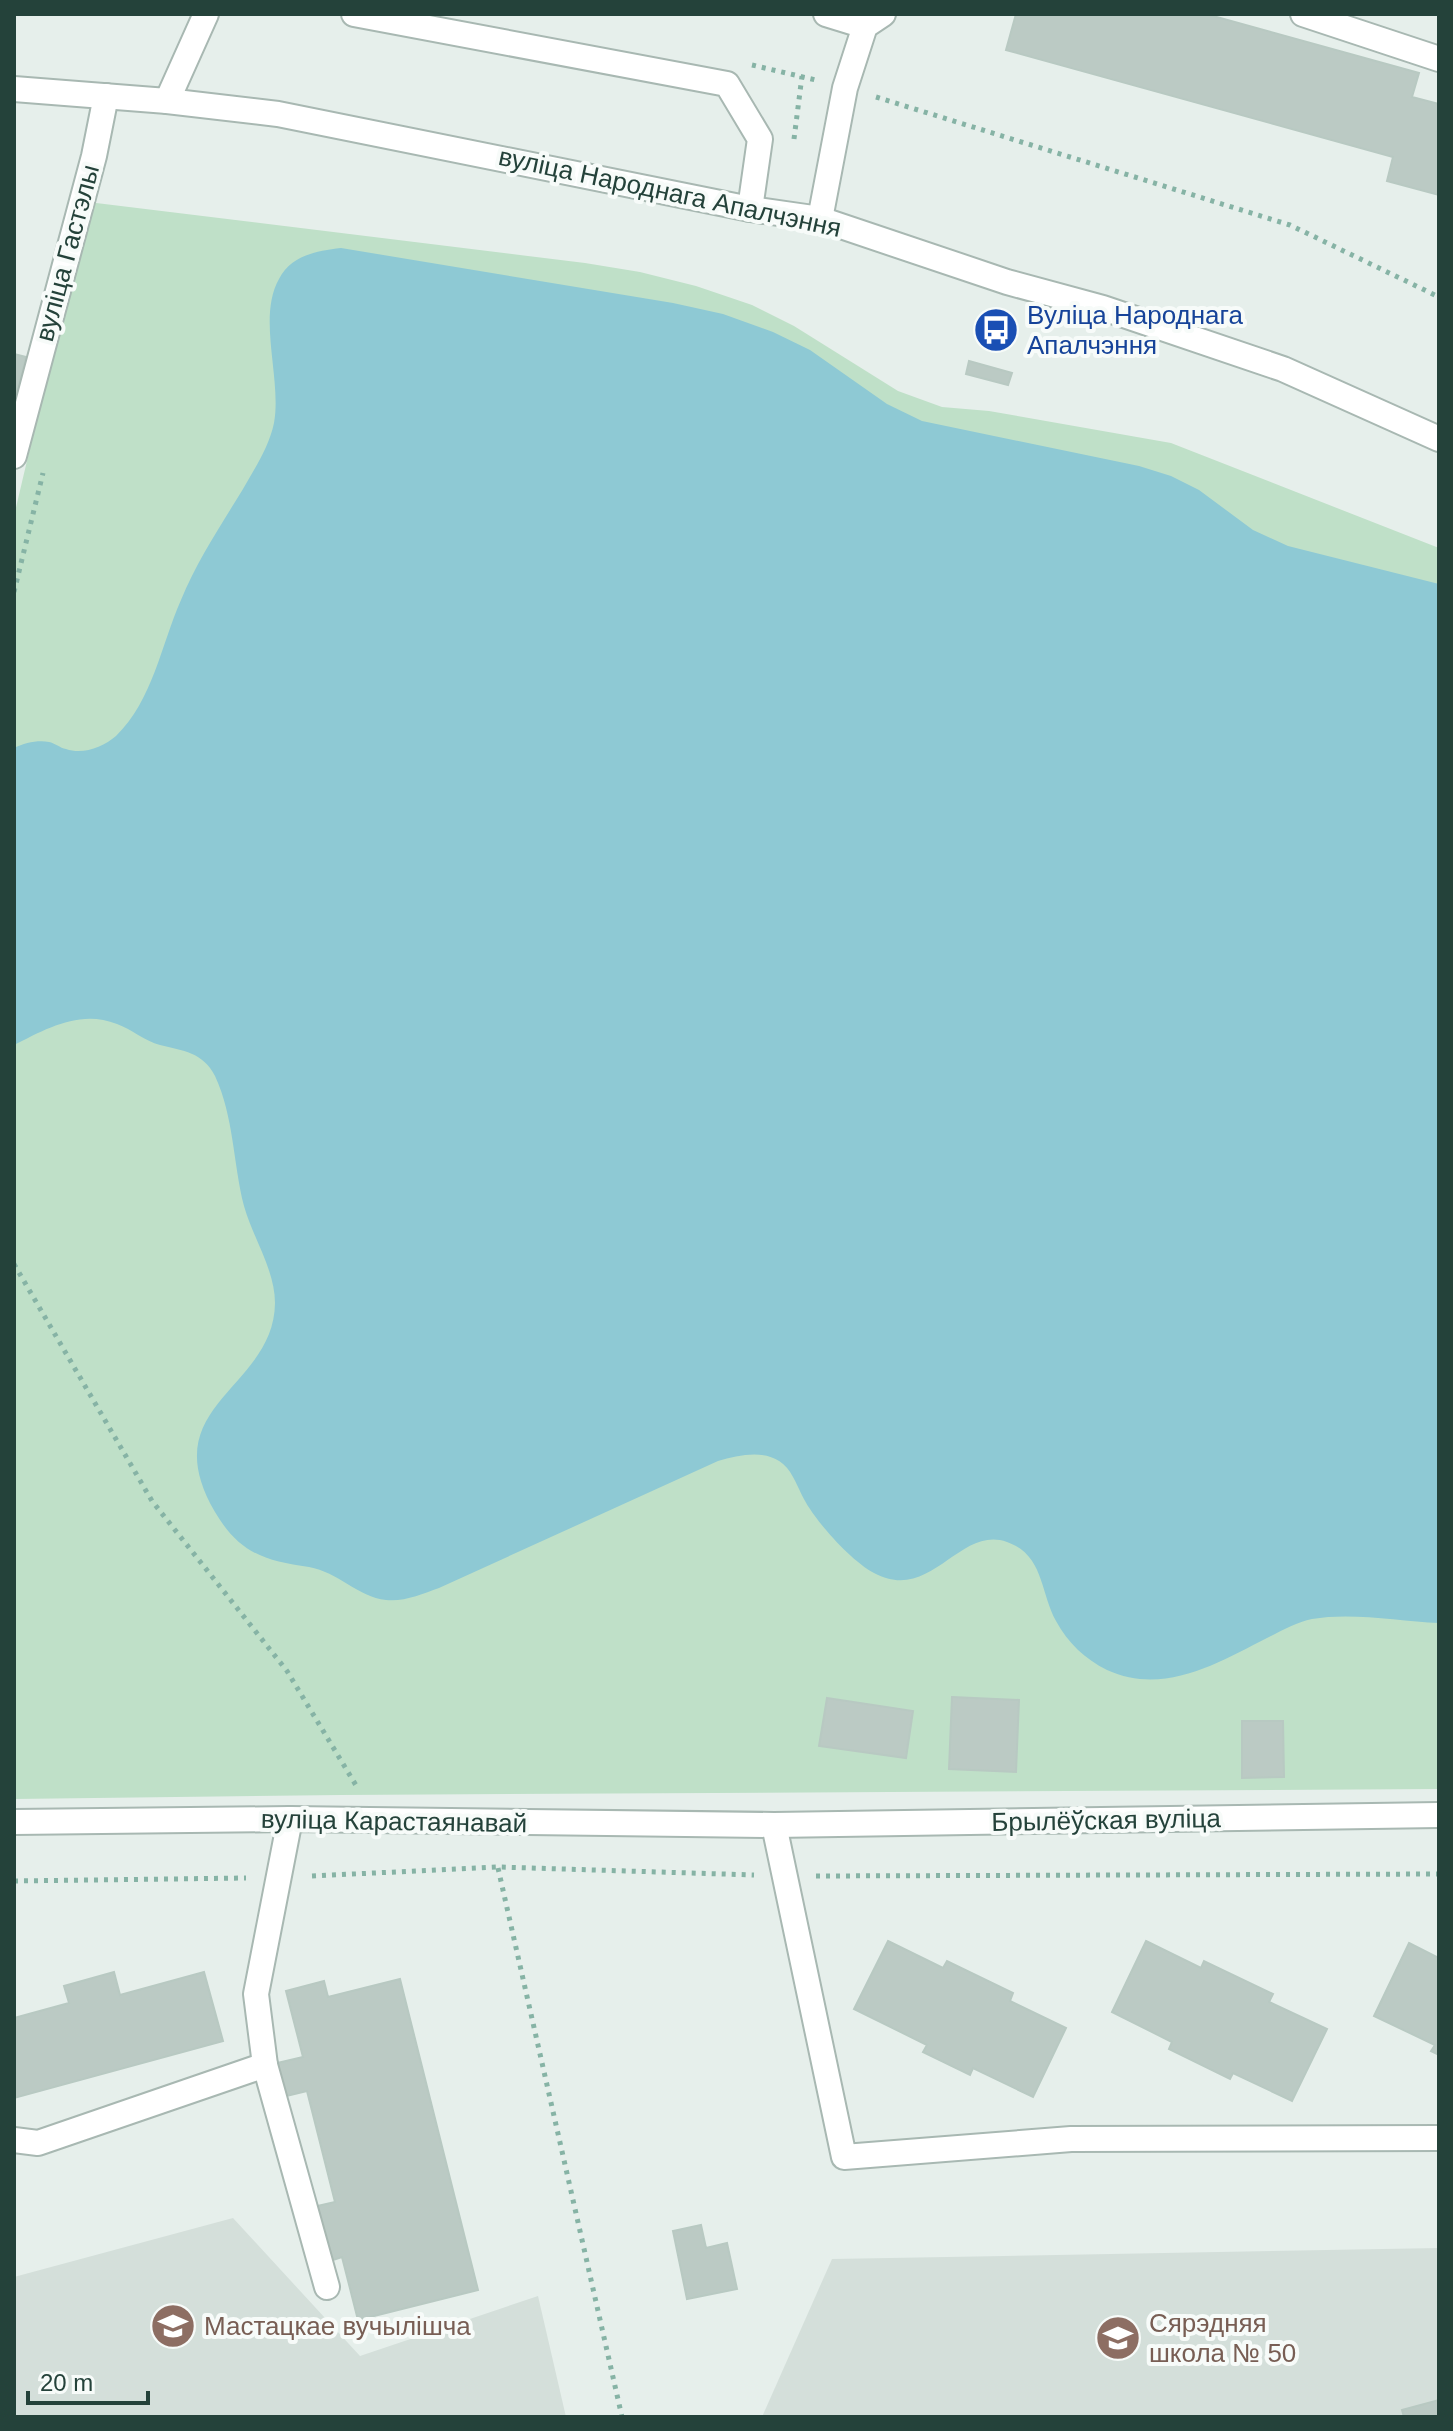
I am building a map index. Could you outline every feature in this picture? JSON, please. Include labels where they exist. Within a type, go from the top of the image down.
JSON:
[{"type":"street","points":[[167,101],[206,14]]},
{"type":"street","points":[[354,14],[727,84],[760,139],[750,209]]},
{"type":"street","points":[[820,219],[845,88],[872,18],[826,14]]},
{"type":"street","points":[[1303,14],[1439,59]]},
{"type":"street","name":"вуліца Народнага Апалчэння","points":[[14,89],[167,101],[307,119],[750,209],[820,219],[1007,282],[1103,308],[1283,369],[1439,439]]},
{"type":"street","name":"вуліца Гастэлы","points":[[14,456],[94,156],[106,96]]},
{"type":"street","name":"Брылёўская вуліца","points":[[774,1825],[1439,1815]]},
{"type":"street","points":[[290,1819],[256,1994],[265,2065],[327,2287]]},
{"type":"street","name":"вуліца Карастаянавай","points":[[14,1822],[290,1819],[774,1825]]},
{"type":"street","points":[[774,1825],[844,2157],[1071,2139],[1439,2138]]},
{"type":"street","points":[[14,2140],[38,2143],[265,2065]]},
{"type":"path","points":[[740,63],[845,88],[1290,225],[1439,297]]},
{"type":"path","points":[[794,144],[802,76]]},
{"type":"path","points":[[14,1264],[152,1501],[287,1671],[377,1820]]},
{"type":"path","points":[[622,2417],[498,1867],[785,1876],[1439,1874]]},
{"type":"shaded area","name":"Мастацкае вучылішча","points":[[233,2218],[360,2356],[538,2296],[566,2417],[14,2417],[14,2277]]},
{"type":"shaded area","name":"Сярэдняя школа № 50","points":[[1439,2248],[1439,2417],[762,2417],[832,2259]]},
{"type":"green space","points":[[88,202],[585,263],[696,286],[752,305],[794,326],[898,391],[942,407],[989,411],[1171,443],[1439,548],[1439,1789],[14,1799],[14,516]]},
{"type":"water","points":[[341,248],[723,314],[773,332],[810,350],[887,404],[922,421],[1139,466],[1171,476],[1199,490],[1253,530],[1288,546],[1439,584],[1439,1623],[1359,1617],[1312,1619],[1190,1673],[1170,1678],[1128,1677],[1099,1666],[1072,1643],[1056,1621],[1035,1565],[1019,1548],[1007,1542],[990,1540],[974,1544],[912,1579],[894,1580],[874,1573],[848,1553],[823,1526],[787,1467],[760,1455],[718,1461],[439,1588],[399,1600],[376,1598],[319,1570],[254,1553],[224,1526],[199,1476],[198,1446],[206,1421],[256,1357],[270,1333],[275,1303],[268,1266],[244,1206],[226,1108],[215,1076],[205,1062],[103,1020],[64,1023],[14,1045],[14,748],[40,741],[72,751],[92,749],[116,736],[129,722],[148,689],[187,586],[257,465],[272,432],[276,406],[270,312],[279,279],[298,259]]},
{"type":"building","points":[[1016,14],[1206,14],[1419,73],[1412,97],[1439,104],[1439,195],[1387,181],[1393,157],[1006,50]]},
{"type":"building","points":[[14,354],[26,357],[14,402]]},
{"type":"building","points":[[969,361],[1012,373],[1008,385],[966,374]]},
{"type":"building","points":[[952,1697],[1019,1700],[1016,1772],[949,1769]]},
{"type":"building","points":[[827,1698],[913,1711],[906,1758],[819,1746]]},
{"type":"building","points":[[1242,1721],[1283,1721],[1284,1777],[1242,1778]]},
{"type":"building","points":[[888,1941],[943,1968],[947,1961],[1013,1993],[1010,2001],[1066,2028],[1033,2097],[973,2068],[970,2075],[923,2052],[927,2045],[854,2009]]},
{"type":"building","points":[[1146,1941],[1201,1968],[1204,1961],[1273,1994],[1269,2002],[1327,2029],[1292,2101],[1233,2073],[1230,2079],[1169,2049],[1172,2042],[1112,2012]]},
{"type":"building","points":[[1409,1943],[1439,1958],[1439,2055],[1431,2051],[1435,2045],[1374,2016]]},
{"type":"building","points":[[114,1972],[120,1995],[204,1972],[223,2041],[14,2098],[14,2018],[69,2003],[64,1986]]},
{"type":"building","points":[[400,1979],[478,2290],[358,2320],[342,2257],[327,2262],[313,2207],[335,2202],[307,2091],[282,2097],[273,2064],[303,2057],[286,1991],[324,1981],[328,1997]]},
{"type":"building","points":[[701,2225],[706,2248],[727,2243],[737,2289],[687,2299],[673,2231]]},
{"type":"building","points":[[1439,2400],[1439,2417],[1404,2417],[1402,2410]]},
{"type":"place","name":"Вуліца Народнага Апалчэння","points":[[996,330]]},
{"type":"place","name":"Мастацкае вучылішча","points":[[173,2326]]},
{"type":"place","name":"Сярэдняя школа № 50","points":[[1118,2338]]}]
